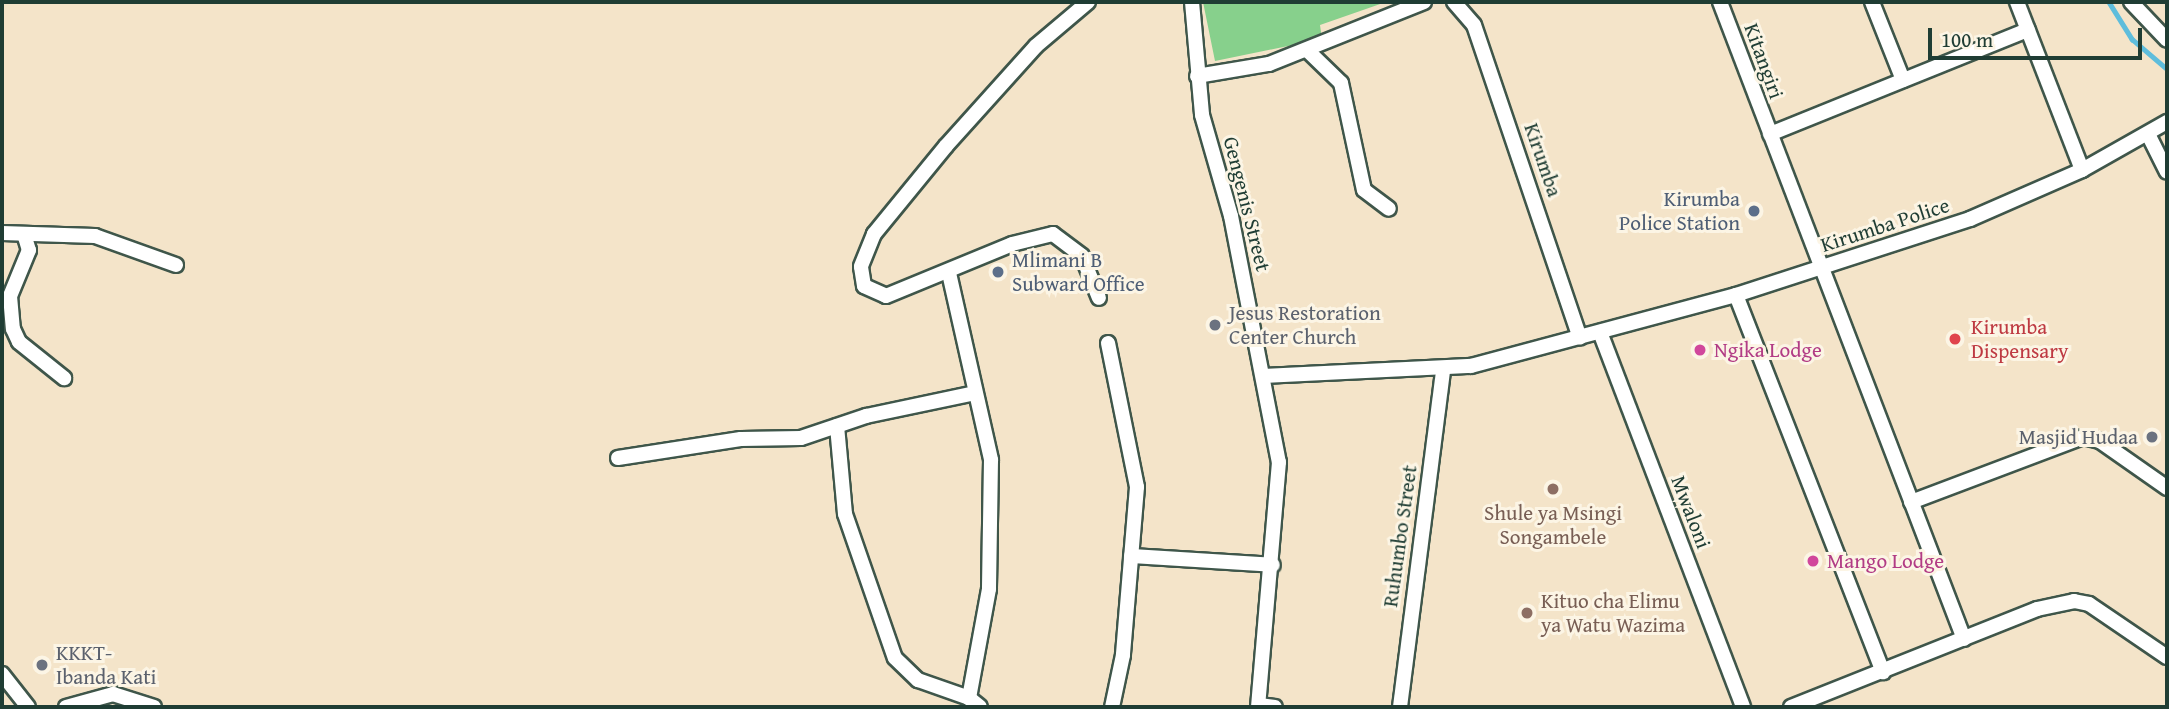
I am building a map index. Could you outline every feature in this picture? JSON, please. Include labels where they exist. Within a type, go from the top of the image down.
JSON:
[{"type":"street","points":[[1088,2],[1036,46],[946,146],[874,234],[861,267],[864,286],[886,296],[949,273],[1012,244],[1053,234],[1082,256],[1099,298]]},
{"type":"street","name":"Gengenis Street","points":[[1192,2],[1202,115],[1219,163],[1265,376],[1279,462],[1273,565],[1259,706]]},
{"type":"street","points":[[1197,76],[1269,64],[1308,51],[1424,2]]},
{"type":"street","name":"Kirumba","points":[[1454,2],[1474,25],[1580,338]]},
{"type":"street","name":"Kitangiri","points":[[1720,2],[1770,134]]},
{"type":"street","points":[[1872,2],[1903,80]]},
{"type":"street","points":[[2017,2],[2082,170]]},
{"type":"street","points":[[2131,2],[2167,40]]},
{"type":"street","points":[[1770,134],[2028,30]]},
{"type":"street","points":[[1308,51],[1341,83],[1364,190],[1389,209]]},
{"type":"street","name":"Kirumba Police","points":[[1770,134],[1820,271],[1970,219],[2082,170],[2167,122]]},
{"type":"street","points":[[2148,134],[2167,172]]},
{"type":"street","points":[[2,233],[95,236],[176,265]]},
{"type":"street","points":[[24,234],[29,250],[10,296],[13,330],[19,342],[64,378]]},
{"type":"street","points":[[1265,376],[1443,370],[1580,338],[1820,271],[1964,639]]},
{"type":"street","points":[[837,426],[845,514],[895,658],[918,680],[975,703],[991,550],[991,460],[949,273]]},
{"type":"street","points":[[1736,295],[1883,672]]},
{"type":"street","name":"Mwaloni","points":[[1600,332],[1743,707]]},
{"type":"street","points":[[1108,342],[1137,487],[1123,654],[1112,707]]},
{"type":"street","name":"Ruhumbo Street","points":[[1400,707],[1443,370]]},
{"type":"street","points":[[618,458],[741,439],[801,438],[837,426],[975,393]]},
{"type":"street","points":[[1911,502],[2083,437],[2100,441],[2167,488]]},
{"type":"street","points":[[1131,556],[1273,565]]},
{"type":"street","points":[[1791,707],[2037,609],[2074,601],[2089,604],[2167,657]]},
{"type":"street","points":[[2,674],[28,707]]},
{"type":"street","points":[[65,707],[113,694],[154,707]]},
{"type":"street","points":[[1259,706],[1275,707]]},
{"type":"green space","points":[[1203,2],[1386,2],[1320,25],[1322,39],[1215,61]]},
{"type":"waterway","points":[[2109,2],[2132,39],[2167,69]]},
{"type":"place","name":"Kirumba Police Station","points":[[1754,211]]},
{"type":"place","name":"Mlimani B Subward Office","points":[[998,272]]},
{"type":"place","name":"Jesus Restoration Center Church","points":[[1215,325]]},
{"type":"place","name":"Kirumba Dispensary","points":[[1955,339]]},
{"type":"place","name":"Ngika Lodge","points":[[1700,350]]},
{"type":"place","name":"Masjid Hudaa","points":[[2152,437]]},
{"type":"place","name":"Shule ya Msingi Songambele","points":[[1553,489]]},
{"type":"place","name":"Mango Lodge","points":[[1813,561]]},
{"type":"place","name":"Kituo cha Elimu ya Watu Wazima","points":[[1527,613]]},
{"type":"place","name":"KKKT- Ibanda Kati","points":[[42,665]]}]
